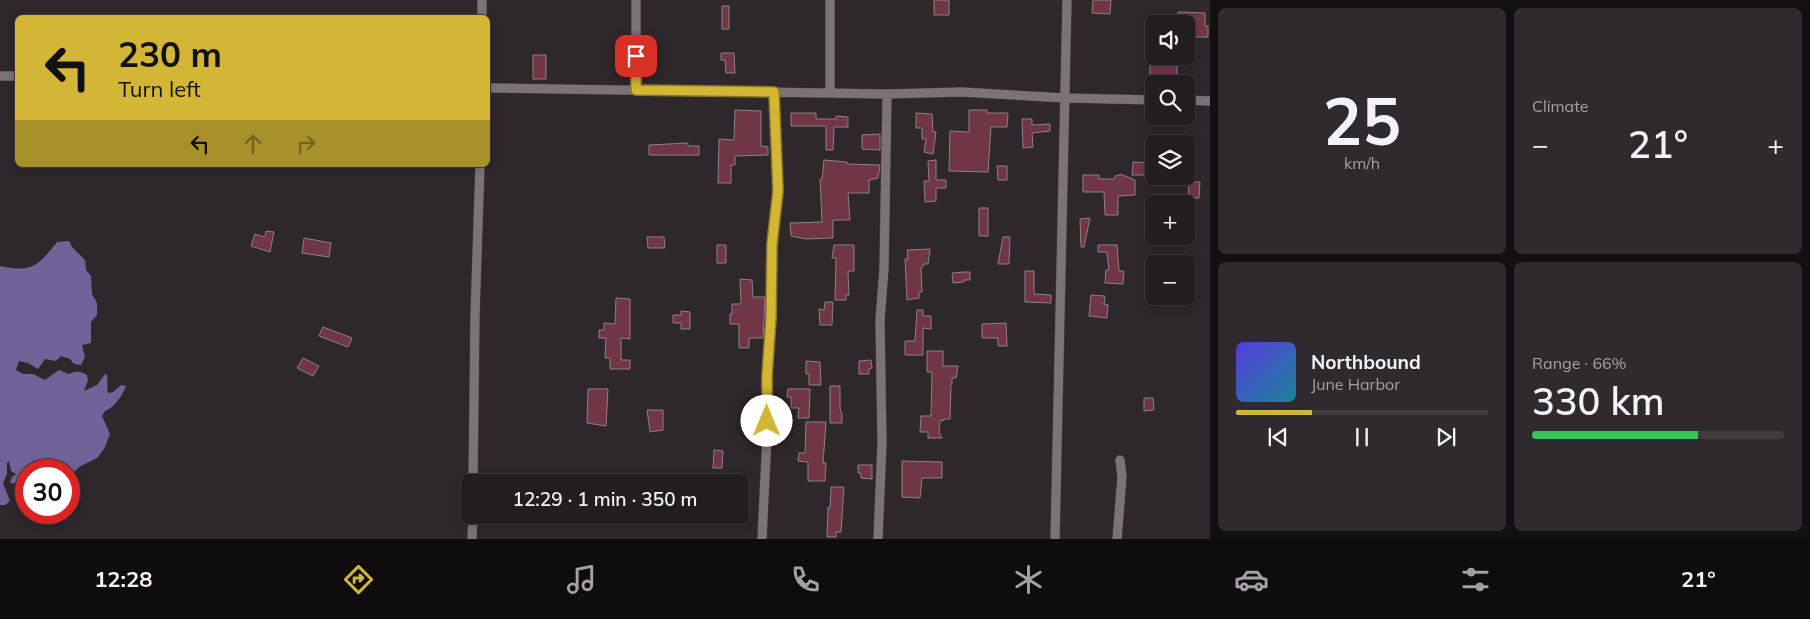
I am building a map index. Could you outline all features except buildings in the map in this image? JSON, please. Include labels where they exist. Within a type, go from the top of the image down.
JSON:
[{"type":"street","points":[[482,0],[482,15]]},
{"type":"street","points":[[636,0],[636,90]]},
{"type":"street","points":[[830,0],[830,93]]},
{"type":"street","points":[[1055,539],[1066,0]]},
{"type":"street","points":[[0,76],[15,76]]},
{"type":"street","points":[[490,88],[886,94],[962,92],[1065,98],[1145,100]]},
{"type":"street","points":[[762,539],[767,436],[767,376],[771,318],[772,244],[778,191],[774,92]]},
{"type":"street","points":[[878,539],[882,442],[880,320],[884,269],[886,94]]},
{"type":"street","points":[[1195,100],[1210,101]]},
{"type":"street","points":[[473,474],[475,315],[480,167]]},
{"type":"street","points":[[1117,539],[1122,477],[1120,460]]},
{"type":"street","points":[[472,524],[472,539]]},
{"type":"shaded area","points":[[69,241],[72,247],[85,260],[86,270],[91,276],[92,294],[97,303],[97,315],[91,322],[91,343],[82,345],[85,357],[81,365],[74,364],[70,359],[61,356],[56,361],[45,359],[38,369],[28,363],[19,361],[16,370],[23,374],[33,374],[45,380],[59,370],[69,374],[82,373],[87,375],[88,380],[84,391],[97,385],[106,373],[108,393],[113,392],[121,385],[126,386],[118,401],[105,411],[102,416],[110,434],[104,449],[97,458],[80,466],[80,459],[15,459],[15,473],[11,471],[9,461],[3,483],[10,501],[5,505],[0,505],[0,266],[20,269],[33,266],[45,257],[57,242]]},
{"type":"shaded area","points":[[15,475],[15,483],[13,484],[10,482]]},
{"type":"route","points":[[636,56],[636,90],[774,92],[778,191],[772,244],[767,421]]}]
